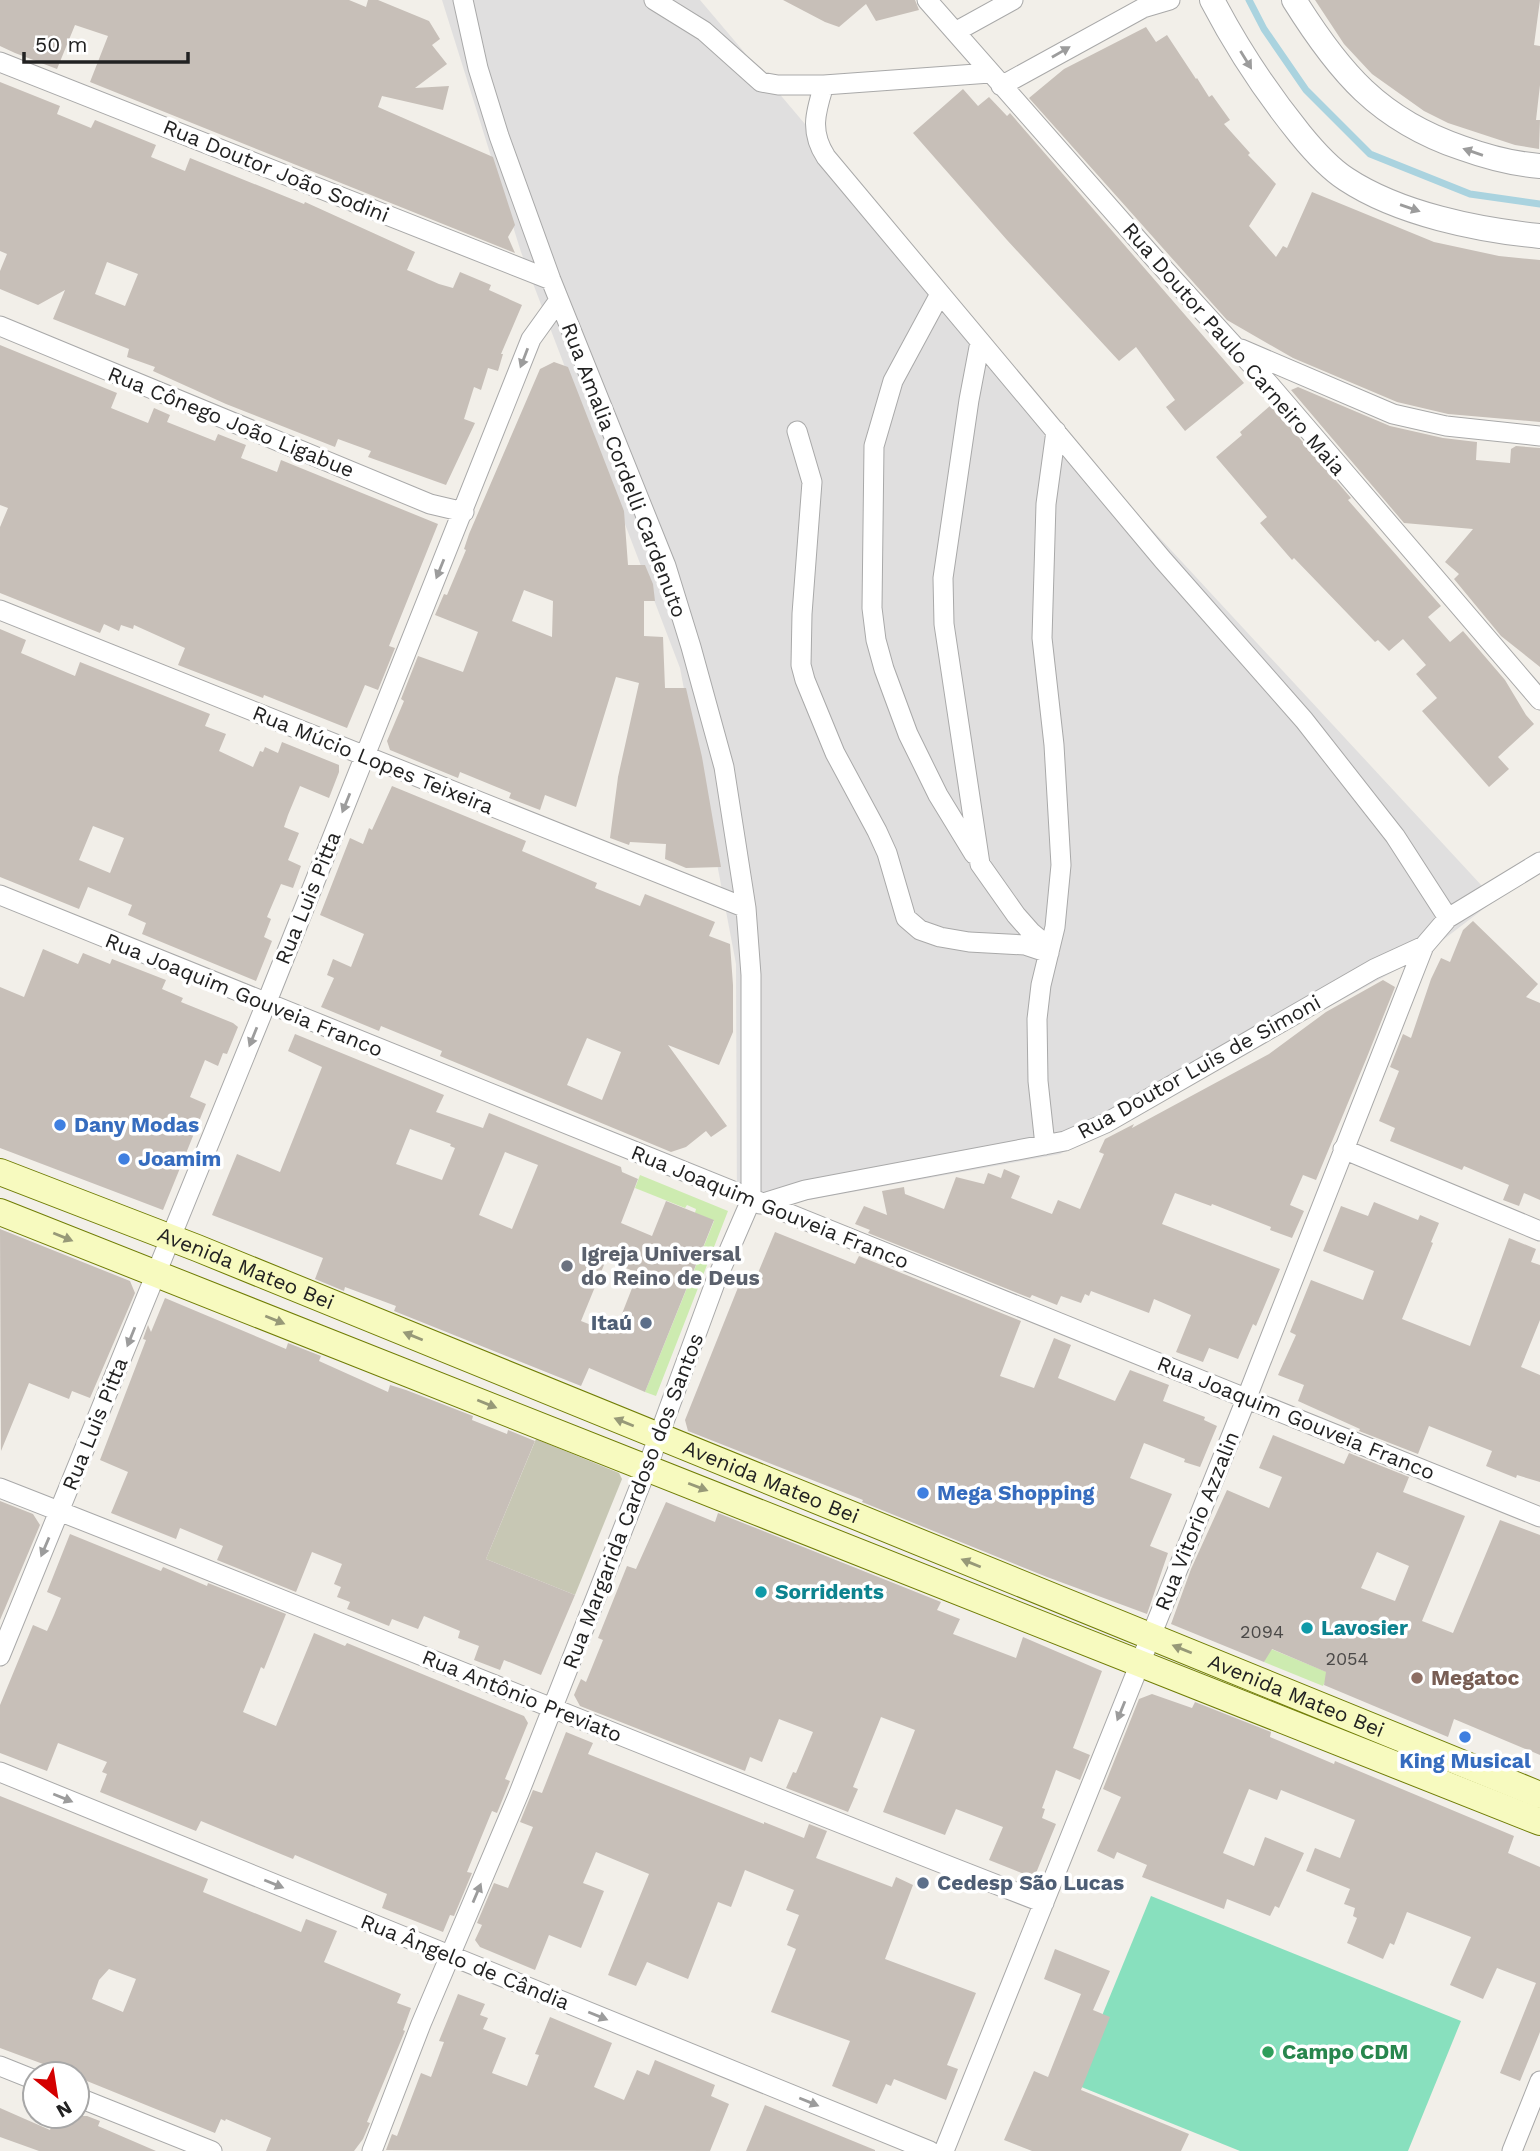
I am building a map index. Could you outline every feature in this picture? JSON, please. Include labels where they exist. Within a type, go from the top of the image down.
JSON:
[{"type":"main road","name":"Avenida Mateo Bei","points":[[0,1172],[171,1238],[1540,1795]]},
{"type":"main road","name":"Avenida Mateo Bei","points":[[0,1212],[1540,1822]]},
{"type":"street","name":"Rua Amalia Cordelli Cardenuto","points":[[463,0],[478,68],[499,136],[551,280],[666,566],[724,767],[746,908],[751,975],[756,1202]]},
{"type":"street","points":[[654,0],[704,32],[761,82],[778,85],[996,79],[1143,8],[1170,0]]},
{"type":"street","name":"Rua Doutor Paulo Carneiro Maia","points":[[927,0],[1233,345],[1540,700]]},
{"type":"street","points":[[955,32],[1013,0]]},
{"type":"street","points":[[1206,0],[1212,0],[1244,58],[1279,109],[1314,151],[1345,179],[1393,202],[1447,221],[1502,233],[1540,236]]},
{"type":"street","points":[[1294,0],[1332,57],[1355,83],[1386,111],[1415,129],[1446,143],[1485,156],[1540,166]]},
{"type":"street","name":"Rua Doutor João Sodini","points":[[0,62],[551,280]]},
{"type":"street","points":[[824,85],[814,122],[821,150],[1163,560],[1304,720],[1395,836],[1448,918]]},
{"type":"street","points":[[940,294],[893,381],[874,446],[872,608],[876,640],[908,734],[938,795],[980,864],[1016,915],[1049,951]]},
{"type":"street","name":"Rua Luis Pitta","points":[[0,1656],[266,1004],[531,339],[559,300]]},
{"type":"street","name":"Rua Cônego João Ligabue","points":[[0,326],[430,504],[464,512]]},
{"type":"street","points":[[980,342],[943,578],[944,624],[980,864]]},
{"type":"street","points":[[1233,345],[1393,414],[1446,426],[1540,436]]},
{"type":"street","points":[[797,431],[812,482],[802,614],[801,665],[804,680],[830,743],[882,842],[906,918],[920,930],[940,937],[979,943],[1021,944],[1049,951]]},
{"type":"street","points":[[1045,1145],[1038,1081],[1037,1019],[1057,909],[1060,843],[1054,745],[1042,638],[1046,504],[1056,431]]},
{"type":"street","name":"Rua Múcio Lopes Teixeira","points":[[0,610],[746,908]]},
{"type":"street","name":"Rua Vitorio Azzalin","points":[[944,2151],[1247,1397],[1424,946],[1448,918],[1540,862]]},
{"type":"street","name":"Rua Joaquim Gouveia Franco","points":[[0,895],[1540,1517]]},
{"type":"street","name":"Rua Doutor Luis de Simoni","points":[[756,1202],[805,1190],[1065,1141],[1106,1123],[1374,969],[1424,946]]},
{"type":"street","points":[[1343,1149],[1540,1231]]},
{"type":"street","name":"Rua Margarida Cardoso dos Santos","points":[[372,2151],[553,1709],[659,1437],[715,1283],[756,1202]]},
{"type":"street","name":"Rua Antônio Previato","points":[[0,1488],[765,1796],[1044,1903]]},
{"type":"street","name":"Rua Ângelo de Cândia","points":[[0,1772],[930,2151]]},
{"type":"street","points":[[0,2066],[21,2074]]},
{"type":"street","points":[[1512,2151],[1537,2095]]},
{"type":"street","points":[[91,2103],[212,2151]]},
{"type":"shaded area","points":[[442,0],[700,0],[1108,482],[1495,900],[1422,956],[1060,1154],[737,1213],[736,964],[680,668],[521,252]]},
{"type":"shaded area","points":[[536,1439],[619,1473],[622,1479],[575,1595],[486,1559]]},
{"type":"green space","points":[[640,1175],[728,1211],[656,1396],[645,1392],[714,1221],[695,1213],[696,1209],[687,1205],[685,1208],[635,1188]]},
{"type":"green space","points":[[1269,1648],[1329,1673],[1323,1686],[1264,1662]]},
{"type":"green space","name":"Campo CDM","points":[[1151,1896],[1461,2021],[1408,2151],[1240,2151],[1074,2084]]},
{"type":"building","points":[[0,0],[349,0],[366,7],[368,0],[378,0],[429,21],[440,39],[432,45],[447,64],[415,88],[449,86],[443,110],[382,96],[378,107],[493,157],[515,225],[508,237],[515,253],[90,82],[108,36],[75,25],[57,69],[0,46]]},
{"type":"building","points":[[783,0],[915,0],[919,10],[876,21],[866,4],[839,27]]},
{"type":"building","points":[[1315,0],[1540,0],[1534,45],[1540,46],[1540,85],[1536,120],[1540,120],[1539,149],[1515,145],[1448,123],[1424,111],[1372,74],[1344,44]]},
{"type":"building","points":[[1146,27],[1156,42],[1167,35],[1209,97],[1212,95],[1230,120],[1224,124],[1250,153],[1248,155],[1276,184],[1249,226],[1276,257],[1283,246],[1287,248],[1312,192],[1434,242],[1499,256],[1540,260],[1540,422],[1448,414],[1397,402],[1293,358],[1227,320],[1029,98],[1064,69]]},
{"type":"building","points":[[0,82],[60,106],[57,114],[91,128],[95,120],[156,145],[151,157],[185,171],[190,158],[304,204],[305,202],[415,252],[407,270],[439,284],[453,288],[460,272],[491,285],[489,290],[522,305],[501,354],[498,371],[488,368],[481,390],[474,387],[464,419],[475,423],[446,485],[368,457],[371,451],[338,439],[335,447],[226,404],[153,371],[155,367],[127,357],[129,349],[53,319],[65,290],[38,305],[0,289],[0,271],[7,254],[0,251]],"holes":[[[107,262],[138,274],[125,306],[95,294]]]},
{"type":"building","points":[[963,89],[978,106],[989,97],[1007,116],[1010,113],[1244,383],[1185,431],[1166,407],[1175,400],[1136,347],[1119,361],[913,133]]},
{"type":"building","points":[[0,345],[117,393],[111,408],[148,423],[154,408],[170,415],[167,422],[215,441],[218,434],[246,445],[241,458],[277,472],[281,460],[438,524],[389,646],[395,648],[378,690],[365,685],[347,728],[178,665],[185,648],[134,625],[133,629],[121,625],[119,631],[104,624],[100,633],[0,593],[0,527],[8,508],[0,505]]},
{"type":"building","points":[[554,362],[568,367],[624,511],[628,565],[645,565],[653,584],[655,601],[644,601],[644,636],[663,637],[665,688],[686,688],[702,757],[721,867],[686,868],[665,859],[666,844],[630,842],[629,845],[610,838],[618,777],[639,683],[616,677],[576,807],[545,795],[540,810],[509,798],[511,793],[460,772],[458,778],[390,750],[387,741],[404,701],[401,699],[418,656],[463,672],[478,632],[435,615],[444,594],[447,595],[466,550],[464,549],[469,534],[540,369]],"holes":[[[524,590],[553,601],[552,637],[512,621]]]},
{"type":"building","points":[[1298,387],[1390,426],[1443,438],[1477,442],[1476,460],[1510,463],[1511,449],[1516,446],[1540,448],[1540,667],[1501,636],[1454,579],[1459,574],[1445,562],[1473,529],[1404,523],[1291,390]]},
{"type":"building","points":[[1271,405],[1351,498],[1348,500],[1441,606],[1428,617],[1450,642],[1463,631],[1505,680],[1534,724],[1498,757],[1509,769],[1489,787],[1422,711],[1437,698],[1416,674],[1426,665],[1403,639],[1389,651],[1378,640],[1375,642],[1294,558],[1292,560],[1260,523],[1267,517],[1216,457]]},
{"type":"building","points":[[0,629],[26,640],[21,653],[75,676],[80,662],[210,714],[205,726],[226,734],[219,751],[253,767],[260,751],[263,752],[265,747],[278,753],[282,742],[339,765],[329,798],[300,786],[288,815],[284,827],[299,833],[288,860],[301,866],[293,888],[281,884],[267,917],[271,919],[264,937],[272,941],[256,981],[142,934],[146,923],[128,915],[132,905],[88,887],[79,909],[0,877]],"holes":[[[93,826],[124,838],[110,873],[79,860]]]},
{"type":"building","points":[[392,786],[526,841],[522,851],[597,883],[595,888],[640,906],[645,894],[715,922],[709,936],[730,944],[733,1032],[719,1065],[668,1045],[727,1126],[711,1137],[706,1131],[686,1147],[671,1152],[440,1056],[442,1051],[381,1026],[379,1031],[321,1007],[334,978],[327,975],[333,959],[351,967],[364,934],[320,915],[350,838],[363,844],[369,828],[372,830]],"holes":[[[587,1038],[621,1052],[602,1100],[567,1085]]]},
{"type":"building","points":[[1473,921],[1538,984],[1526,997],[1540,1003],[1540,1200],[1524,1193],[1519,1206],[1503,1200],[1509,1185],[1464,1166],[1462,1170],[1390,1141],[1395,1128],[1379,1121],[1399,1071],[1390,1067],[1403,1034],[1411,1038],[1441,958],[1450,962],[1463,930]]},
{"type":"building","points":[[43,949],[78,964],[83,953],[110,964],[112,959],[166,980],[162,989],[183,998],[181,1002],[238,1027],[227,1054],[223,1053],[218,1066],[205,1060],[190,1097],[206,1104],[163,1210],[0,1148],[0,987],[24,997]]},
{"type":"building","points":[[1383,980],[1395,987],[1316,1180],[1303,1175],[1290,1205],[1304,1211],[1292,1238],[1212,1204],[1211,1206],[1175,1193],[1162,1224],[1280,1269],[1256,1326],[1253,1324],[1238,1359],[1209,1348],[1203,1362],[1176,1352],[1191,1315],[1154,1299],[1149,1313],[1091,1291],[1089,1296],[1085,1294],[1081,1303],[1061,1296],[1057,1305],[1032,1295],[1030,1298],[868,1233],[870,1230],[855,1224],[864,1206],[887,1215],[882,1191],[904,1187],[905,1194],[944,1209],[956,1177],[984,1184],[988,1173],[1001,1178],[1004,1169],[1020,1176],[1011,1198],[1052,1214],[1058,1200],[1080,1209],[1104,1154],[1099,1152],[1105,1139],[1134,1124],[1132,1128],[1269,1054],[1326,1012]]},
{"type":"building","points":[[295,1034],[444,1095],[436,1112],[483,1128],[489,1113],[621,1167],[622,1172],[638,1179],[621,1223],[652,1236],[666,1201],[714,1220],[645,1392],[589,1368],[581,1386],[394,1311],[396,1306],[345,1287],[344,1291],[315,1279],[323,1258],[212,1215],[237,1154],[280,1172],[322,1067],[288,1051]],"holes":[[[410,1129],[451,1144],[450,1146],[455,1148],[442,1180],[396,1164]],[[505,1152],[538,1165],[512,1229],[479,1215]],[[606,1260],[638,1273],[614,1334],[581,1321]]]},
{"type":"building","points":[[1374,1202],[1418,1220],[1420,1215],[1439,1223],[1402,1319],[1470,1346],[1509,1238],[1536,1249],[1531,1262],[1540,1265],[1540,1320],[1521,1367],[1540,1375],[1540,1482],[1517,1475],[1516,1478],[1486,1466],[1492,1451],[1429,1426],[1418,1454],[1359,1431],[1360,1429],[1298,1401],[1304,1385],[1278,1375],[1296,1335],[1290,1332],[1311,1280],[1363,1300],[1374,1271],[1323,1251],[1341,1206],[1368,1216]]},
{"type":"building","points":[[0,1229],[130,1281],[135,1293],[90,1398],[72,1391],[69,1399],[29,1383],[1,1451]]},
{"type":"building","points":[[775,1232],[855,1264],[859,1256],[1021,1321],[1000,1376],[1034,1388],[1054,1338],[1071,1345],[1058,1378],[1115,1401],[1130,1370],[1169,1385],[1163,1401],[1205,1417],[1204,1420],[1217,1426],[1200,1467],[1144,1443],[1130,1478],[1172,1494],[1150,1546],[1168,1553],[1147,1614],[1047,1577],[688,1431],[685,1420],[741,1280],[753,1285]]},
{"type":"building","points":[[165,1298],[286,1349],[288,1343],[321,1356],[319,1361],[388,1392],[390,1385],[406,1390],[473,1416],[472,1420],[507,1434],[508,1430],[535,1441],[486,1559],[575,1595],[541,1675],[504,1660],[500,1670],[474,1660],[479,1646],[458,1638],[460,1631],[424,1616],[418,1629],[392,1619],[389,1626],[347,1609],[350,1602],[337,1597],[341,1587],[334,1584],[342,1564],[312,1552],[296,1592],[217,1560],[223,1546],[180,1528],[176,1539],[111,1513],[128,1472],[100,1460],[146,1340],[143,1339],[148,1325],[151,1332]]},
{"type":"building","points":[[1273,1435],[1344,1464],[1349,1453],[1409,1477],[1403,1492],[1465,1516],[1422,1621],[1453,1633],[1500,1520],[1540,1535],[1540,1755],[1454,1719],[1448,1737],[1324,1685],[1326,1672],[1272,1649],[1264,1662],[1171,1624],[1191,1569],[1227,1490],[1269,1508],[1282,1477],[1259,1468]],"holes":[[[1377,1552],[1409,1566],[1395,1601],[1361,1588]]]},
{"type":"building","points":[[0,1501],[33,1514],[40,1525],[0,1620]]},
{"type":"building","points":[[666,1502],[715,1522],[718,1513],[941,1602],[937,1610],[960,1619],[953,1634],[1016,1658],[1023,1637],[1102,1671],[1073,1748],[1090,1755],[1080,1780],[1056,1770],[1042,1808],[1045,1809],[1042,1818],[1056,1824],[1034,1878],[989,1860],[1003,1827],[956,1809],[945,1835],[883,1812],[915,1730],[881,1717],[853,1787],[858,1789],[848,1812],[786,1788],[793,1772],[796,1773],[813,1732],[779,1719],[762,1762],[750,1757],[745,1771],[580,1706],[574,1695],[581,1679],[586,1682],[603,1640],[598,1638],[627,1566],[636,1569]]},
{"type":"building","points":[[70,1534],[161,1571],[163,1567],[286,1614],[243,1712],[276,1726],[314,1633],[345,1646],[347,1643],[524,1716],[528,1723],[505,1779],[510,1781],[497,1813],[492,1811],[467,1872],[472,1873],[454,1916],[450,1915],[443,1932],[382,1908],[387,1894],[295,1855],[293,1859],[201,1821],[196,1831],[100,1792],[107,1774],[102,1772],[107,1762],[58,1743],[47,1771],[0,1753],[0,1705],[33,1625],[47,1631],[61,1598],[47,1592]]},
{"type":"building","points":[[1152,1694],[1192,1708],[1195,1702],[1271,1732],[1270,1737],[1334,1764],[1335,1761],[1514,1836],[1508,1853],[1540,1867],[1540,2032],[1520,2081],[1500,2073],[1536,1983],[1497,1968],[1483,1999],[1450,1985],[1471,1937],[1407,1912],[1394,1945],[1390,1943],[1383,1959],[1347,1943],[1357,1918],[1353,1916],[1355,1908],[1344,1904],[1350,1889],[1306,1871],[1315,1848],[1340,1858],[1355,1820],[1281,1790],[1277,1800],[1249,1789],[1223,1853],[1254,1866],[1265,1837],[1304,1853],[1279,1908],[1275,1906],[1270,1916],[1227,1899],[1224,1909],[1142,1877],[1147,1865],[1117,1852],[1114,1859],[1097,1851],[1121,1797],[1103,1789],[1139,1699]]},
{"type":"building","points":[[566,1732],[593,1743],[588,1754],[764,1824],[804,1838],[809,1824],[827,1831],[816,1858],[892,1887],[896,1877],[913,1885],[885,1959],[976,1993],[947,2065],[958,2069],[946,2100],[894,2079],[891,2086],[886,2084],[877,2104],[832,2086],[850,2041],[771,2012],[796,1949],[787,1945],[799,1915],[786,1910],[794,1890],[745,1870],[731,1907],[718,1902],[688,1979],[647,1962],[636,1986],[608,1975],[649,1874],[596,1852],[583,1883],[604,1891],[581,1948],[549,1935],[535,1970],[480,1947],[475,1940],[482,1925],[477,1923],[494,1883],[508,1888],[533,1827],[520,1822],[533,1790],[542,1793]]},
{"type":"building","points":[[0,1796],[208,1879],[203,1892],[301,1932],[306,1919],[337,1931],[324,1962],[401,1994],[397,2003],[411,2008],[403,2030],[405,2031],[367,2122],[370,2123],[354,2151],[266,2151],[271,2138],[226,2119],[221,2119],[215,2133],[91,2083],[91,2060],[32,2060],[0,2048]],"holes":[[[109,1969],[136,1979],[123,2012],[92,1999],[99,1980]]]},
{"type":"building","points":[[1055,1949],[1110,1971],[1093,2010],[1110,2017],[1081,2090],[1189,2134],[1181,2151],[1032,2151],[1004,2140],[1034,2071],[1048,2077],[1081,1994],[1044,1979]]},
{"type":"building","points":[[458,1994],[485,2004],[480,2015],[488,2018],[483,2029],[506,2038],[492,2073],[527,2086],[539,2055],[535,2054],[550,2017],[612,2043],[594,2087],[624,2100],[637,2070],[649,2075],[655,2060],[715,2085],[711,2096],[729,2104],[710,2151],[386,2150],[392,2134],[397,2136],[421,2073],[431,2077],[444,2042],[439,2041]]},
{"type":"building","points":[[765,2105],[875,2150],[875,2151],[746,2151]]},
{"type":"building","points":[[0,2108],[21,2117],[21,2130],[91,2130],[91,2118],[100,2121],[98,2126],[156,2151],[39,2151],[0,2137]]},
{"type":"waterway","points":[[1249,0],[1264,29],[1306,90],[1370,154],[1470,194],[1540,204]]},
{"type":"place","name":"Dany Modas","points":[[60,1125]]},
{"type":"place","name":"Joamim","points":[[124,1159]]},
{"type":"place","name":"Igreja Universal do Reino de Deus","points":[[567,1266]]},
{"type":"place","name":"Itaú","points":[[646,1323]]},
{"type":"place","name":"Mega Shopping","points":[[923,1493]]},
{"type":"place","name":"Sorridents","points":[[761,1592]]},
{"type":"place","name":"Lavosier","points":[[1307,1628]]},
{"type":"place","name":"Megatoc","points":[[1417,1678]]},
{"type":"place","name":"King Musical","points":[[1465,1737]]},
{"type":"place","name":"Cedesp São Lucas","points":[[923,1883]]},
{"type":"place","name":"Campo CDM","points":[[1268,2052]]}]
